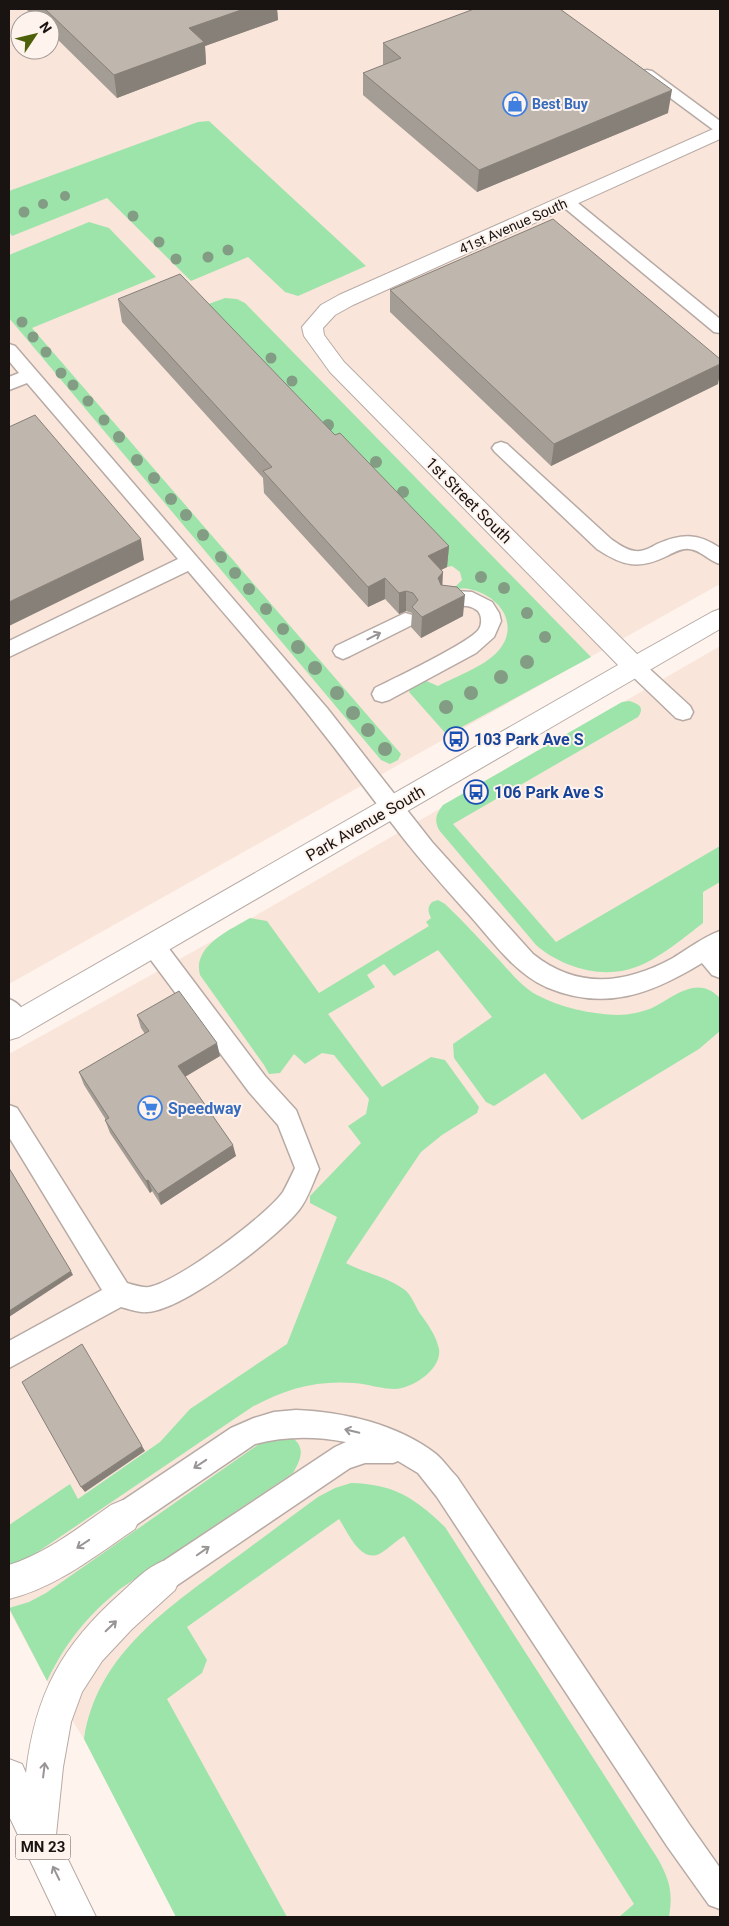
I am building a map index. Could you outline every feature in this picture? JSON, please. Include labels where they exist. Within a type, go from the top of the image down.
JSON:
[{"type":"main road","name":"41st Avenue South","points":[[312,327],[328,310],[720,132]]},
{"type":"main road","name":"1st Street South","points":[[312,327],[314,336],[337,367],[635,667]]},
{"type":"main road","name":"Park Avenue South","points":[[12,1020],[153,945],[720,618]]},
{"type":"main road","points":[[9,1582],[26,1578],[53,1564],[123,1516]]},
{"type":"main road","points":[[38,1836],[47,1749],[65,1690],[81,1660],[100,1636],[163,1578]]},
{"type":"main road","name":"MN 23","points":[[9,1777],[77,1917]]},
{"type":"lane","points":[[633,64],[720,128]]},
{"type":"lane","points":[[567,202],[720,328]]},
{"type":"lane","points":[[9,350],[322,716],[436,863],[511,946],[533,966],[552,979],[574,987],[597,990],[618,990],[639,985],[662,975],[712,946],[720,968]]},
{"type":"lane","points":[[9,384],[30,375]]},
{"type":"lane","points":[[501,448],[604,544],[622,557],[634,560],[647,558],[684,540],[703,544],[720,557]]},
{"type":"lane","points":[[9,650],[191,562]]},
{"type":"lane","points":[[382,694],[482,640],[489,629],[491,619],[482,603],[465,596],[448,600]]},
{"type":"lane","points":[[343,651],[405,620]]},
{"type":"lane","points":[[635,667],[683,712]]},
{"type":"lane","points":[[9,1355],[119,1294],[147,1300],[170,1294],[202,1274],[268,1225],[290,1201],[307,1169],[288,1118],[257,1084],[153,945]]},
{"type":"lane","points":[[9,1116],[119,1294]]},
{"type":"lane","points":[[123,1516],[231,1443],[253,1431],[281,1424],[304,1423],[366,1434],[413,1455],[428,1465],[452,1494],[663,1814],[720,1894]]},
{"type":"lane","points":[[163,1578],[319,1471],[344,1456],[365,1450],[389,1449],[413,1455]]},
{"type":"shaded area","points":[[9,9],[720,9],[720,584],[9,984]]},
{"type":"shaded area","points":[[720,646],[720,1917],[176,1917],[84,1739],[47,1681],[9,1610],[9,1054],[212,941]]},
{"type":"green space","points":[[209,121],[366,266],[298,296],[285,292],[248,257],[191,281],[107,198],[12,236],[9,232],[9,191],[198,122]]},
{"type":"green space","points":[[89,222],[109,228],[156,277],[32,328],[401,754],[398,760],[390,764],[381,760],[9,318],[9,255]]},
{"type":"green space","points":[[225,298],[237,299],[245,303],[591,657],[447,735],[409,692],[411,687],[424,680],[438,686],[488,660],[502,646],[507,636],[508,625],[505,615],[499,606],[481,593],[467,589],[453,589],[462,580],[460,572],[452,566],[447,567],[340,455],[195,309]]},
{"type":"green space","points":[[629,701],[640,706],[641,711],[638,717],[453,824],[556,942],[720,846],[720,882],[703,892],[703,923],[671,948],[644,964],[623,971],[596,972],[558,960],[536,945],[439,830],[436,817],[443,805],[622,702]]},
{"type":"green space","points":[[438,900],[445,904],[459,918],[522,984],[546,1000],[587,1012],[622,1015],[652,1008],[686,990],[703,988],[720,998],[720,1031],[699,1049],[582,1120],[545,1073],[494,1106],[486,1102],[454,1058],[453,1044],[492,1017],[438,950],[394,976],[384,964],[367,975],[375,987],[328,1014],[382,1087],[431,1057],[445,1060],[479,1107],[477,1113],[442,1135],[421,1152],[346,1263],[391,1282],[407,1292],[436,1339],[439,1356],[436,1364],[418,1381],[402,1388],[390,1389],[340,1382],[327,1383],[301,1387],[264,1401],[252,1407],[14,1568],[9,1569],[9,1525],[70,1484],[78,1499],[160,1442],[190,1409],[287,1344],[337,1217],[310,1203],[310,1196],[361,1143],[348,1126],[366,1114],[369,1099],[334,1055],[322,1053],[305,1064],[294,1054],[280,1073],[269,1074],[200,975],[199,965],[207,947],[214,940],[250,918],[267,921],[319,993],[429,926],[426,922],[431,918],[429,906],[432,902]]},
{"type":"green space","points":[[286,1434],[297,1442],[301,1451],[299,1461],[293,1473],[120,1589],[87,1620],[69,1642],[47,1681],[9,1608],[29,1602],[46,1593],[269,1437]]},
{"type":"green space","points":[[351,1483],[380,1486],[403,1495],[424,1508],[445,1527],[658,1859],[670,1887],[669,1917],[619,1917],[634,1904],[404,1536],[381,1553],[374,1556],[367,1555],[351,1539],[339,1519],[187,1627],[207,1660],[202,1673],[167,1699],[287,1917],[176,1917],[84,1739],[91,1710],[102,1684],[117,1661],[155,1620],[177,1601],[318,1497],[335,1488]]},
{"type":"building","points":[[244,9],[189,28],[204,42],[114,75],[60,23],[60,10],[46,10]]},
{"type":"building","name":"Best Buy","points":[[474,9],[560,9],[672,90],[479,170],[363,73],[401,58],[383,43]]},
{"type":"building","points":[[553,219],[720,359],[720,364],[554,444],[390,290]]},
{"type":"building","points":[[180,274],[335,435],[340,433],[449,546],[428,556],[443,572],[438,578],[441,585],[457,587],[465,595],[422,617],[412,607],[418,600],[413,593],[406,591],[399,593],[385,578],[368,587],[263,471],[272,467],[118,299]]},
{"type":"building","points":[[35,415],[141,539],[9,602],[9,427]]},
{"type":"building","name":"Speedway","points":[[179,991],[217,1043],[178,1066],[233,1145],[158,1194],[148,1180],[146,1181],[105,1120],[109,1118],[79,1072],[149,1031],[137,1015]]},
{"type":"building","points":[[9,1168],[71,1271],[9,1311]]},
{"type":"building","points":[[82,1344],[142,1446],[81,1487],[22,1382]]},
{"type":"place","name":"Best Buy","points":[[515,104]]},
{"type":"place","name":"103 Park Ave S","points":[[456,739]]},
{"type":"place","name":"106 Park Ave S","points":[[476,792]]},
{"type":"place","name":"Speedway","points":[[150,1108]]}]
